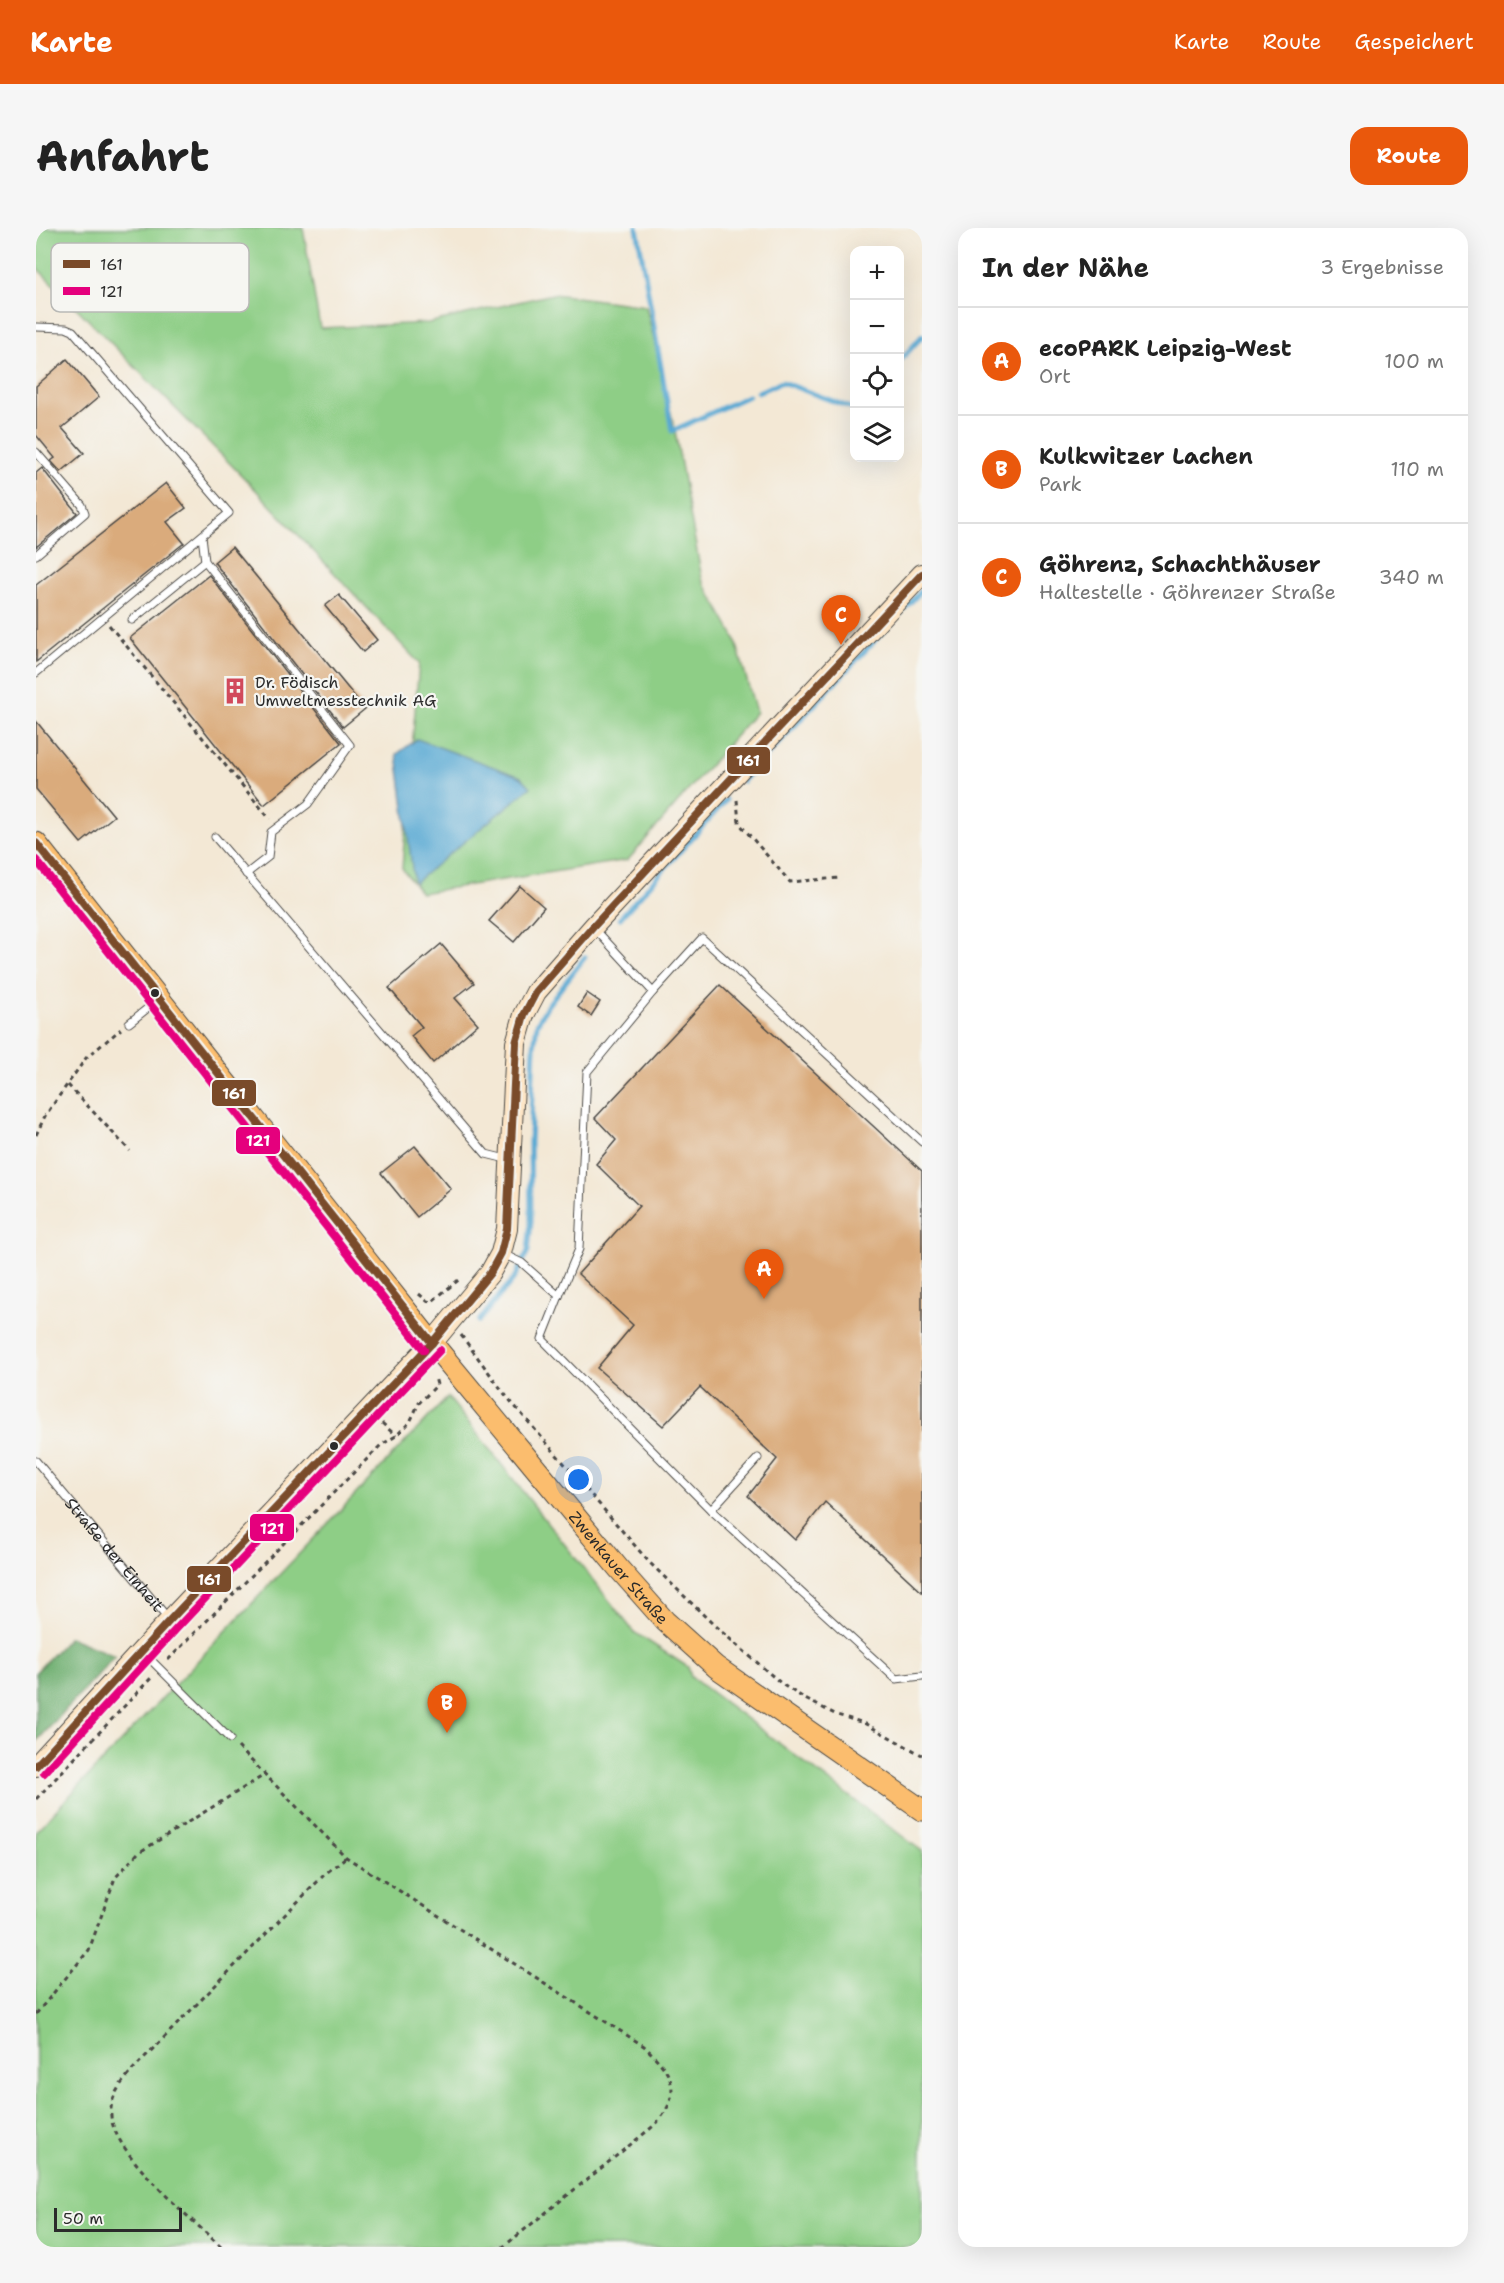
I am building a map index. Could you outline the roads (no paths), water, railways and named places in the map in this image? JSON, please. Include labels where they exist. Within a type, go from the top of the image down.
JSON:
[{"type":"main road","name":"Zwenkauer Straße","points":[[36,843],[432,1343],[611,1560],[665,1621],[716,1667],[922,1810]]},
{"type":"street","name":"Straße der Einheit","points":[[36,1766],[170,1620],[432,1343],[490,1274],[501,1253],[507,1228],[516,1042],[524,1015],[536,992],[593,927],[922,574]]},
{"type":"lane","points":[[36,327],[66,328],[73,331],[229,513],[36,673]]},
{"type":"lane","points":[[36,452],[82,505],[84,513],[36,555]]},
{"type":"lane","points":[[202,536],[205,561],[350,745],[308,804],[271,832],[268,857],[246,874]]},
{"type":"lane","points":[[132,620],[205,561]]},
{"type":"lane","points":[[215,837],[486,1154],[511,1160]]},
{"type":"lane","points":[[593,927],[653,992]]},
{"type":"lane","points":[[922,1142],[702,938],[653,992],[587,1072],[579,1249],[542,1339],[711,1510],[896,1679],[922,1676]]},
{"type":"lane","points":[[129,1023],[160,999]]},
{"type":"lane","points":[[501,1253],[522,1263],[559,1296]]},
{"type":"lane","points":[[711,1510],[758,1458]]},
{"type":"lane","name":"Straße der Einheit","points":[[36,1461],[170,1620]]},
{"type":"lane","points":[[143,1651],[230,1739]]},
{"type":"water","points":[[417,739],[521,777],[531,787],[414,883],[397,754]]},
{"type":"waterway","points":[[637,228],[672,431],[748,396]]},
{"type":"waterway","points":[[904,356],[922,336]]},
{"type":"waterway","points":[[758,392],[782,382],[851,408]]},
{"type":"waterway","points":[[743,781],[922,590]]},
{"type":"waterway","points":[[620,918],[726,800]]},
{"type":"waterway","points":[[479,1321],[515,1277],[528,1251],[531,1221],[530,1142],[537,1024],[547,1006],[585,957]]},
{"type":"place","name":"Göhrenz, Schachthäuser","points":[[841,645]]},
{"type":"place","name":"Dr. Födisch Umweltmesstechnik AG","points":[[235,691]]},
{"type":"place","name":"ecoPARK Leipzig-West","points":[[764,1299]]},
{"type":"place","name":"Kulkwitzer Lachen","points":[[447,1733]]}]
